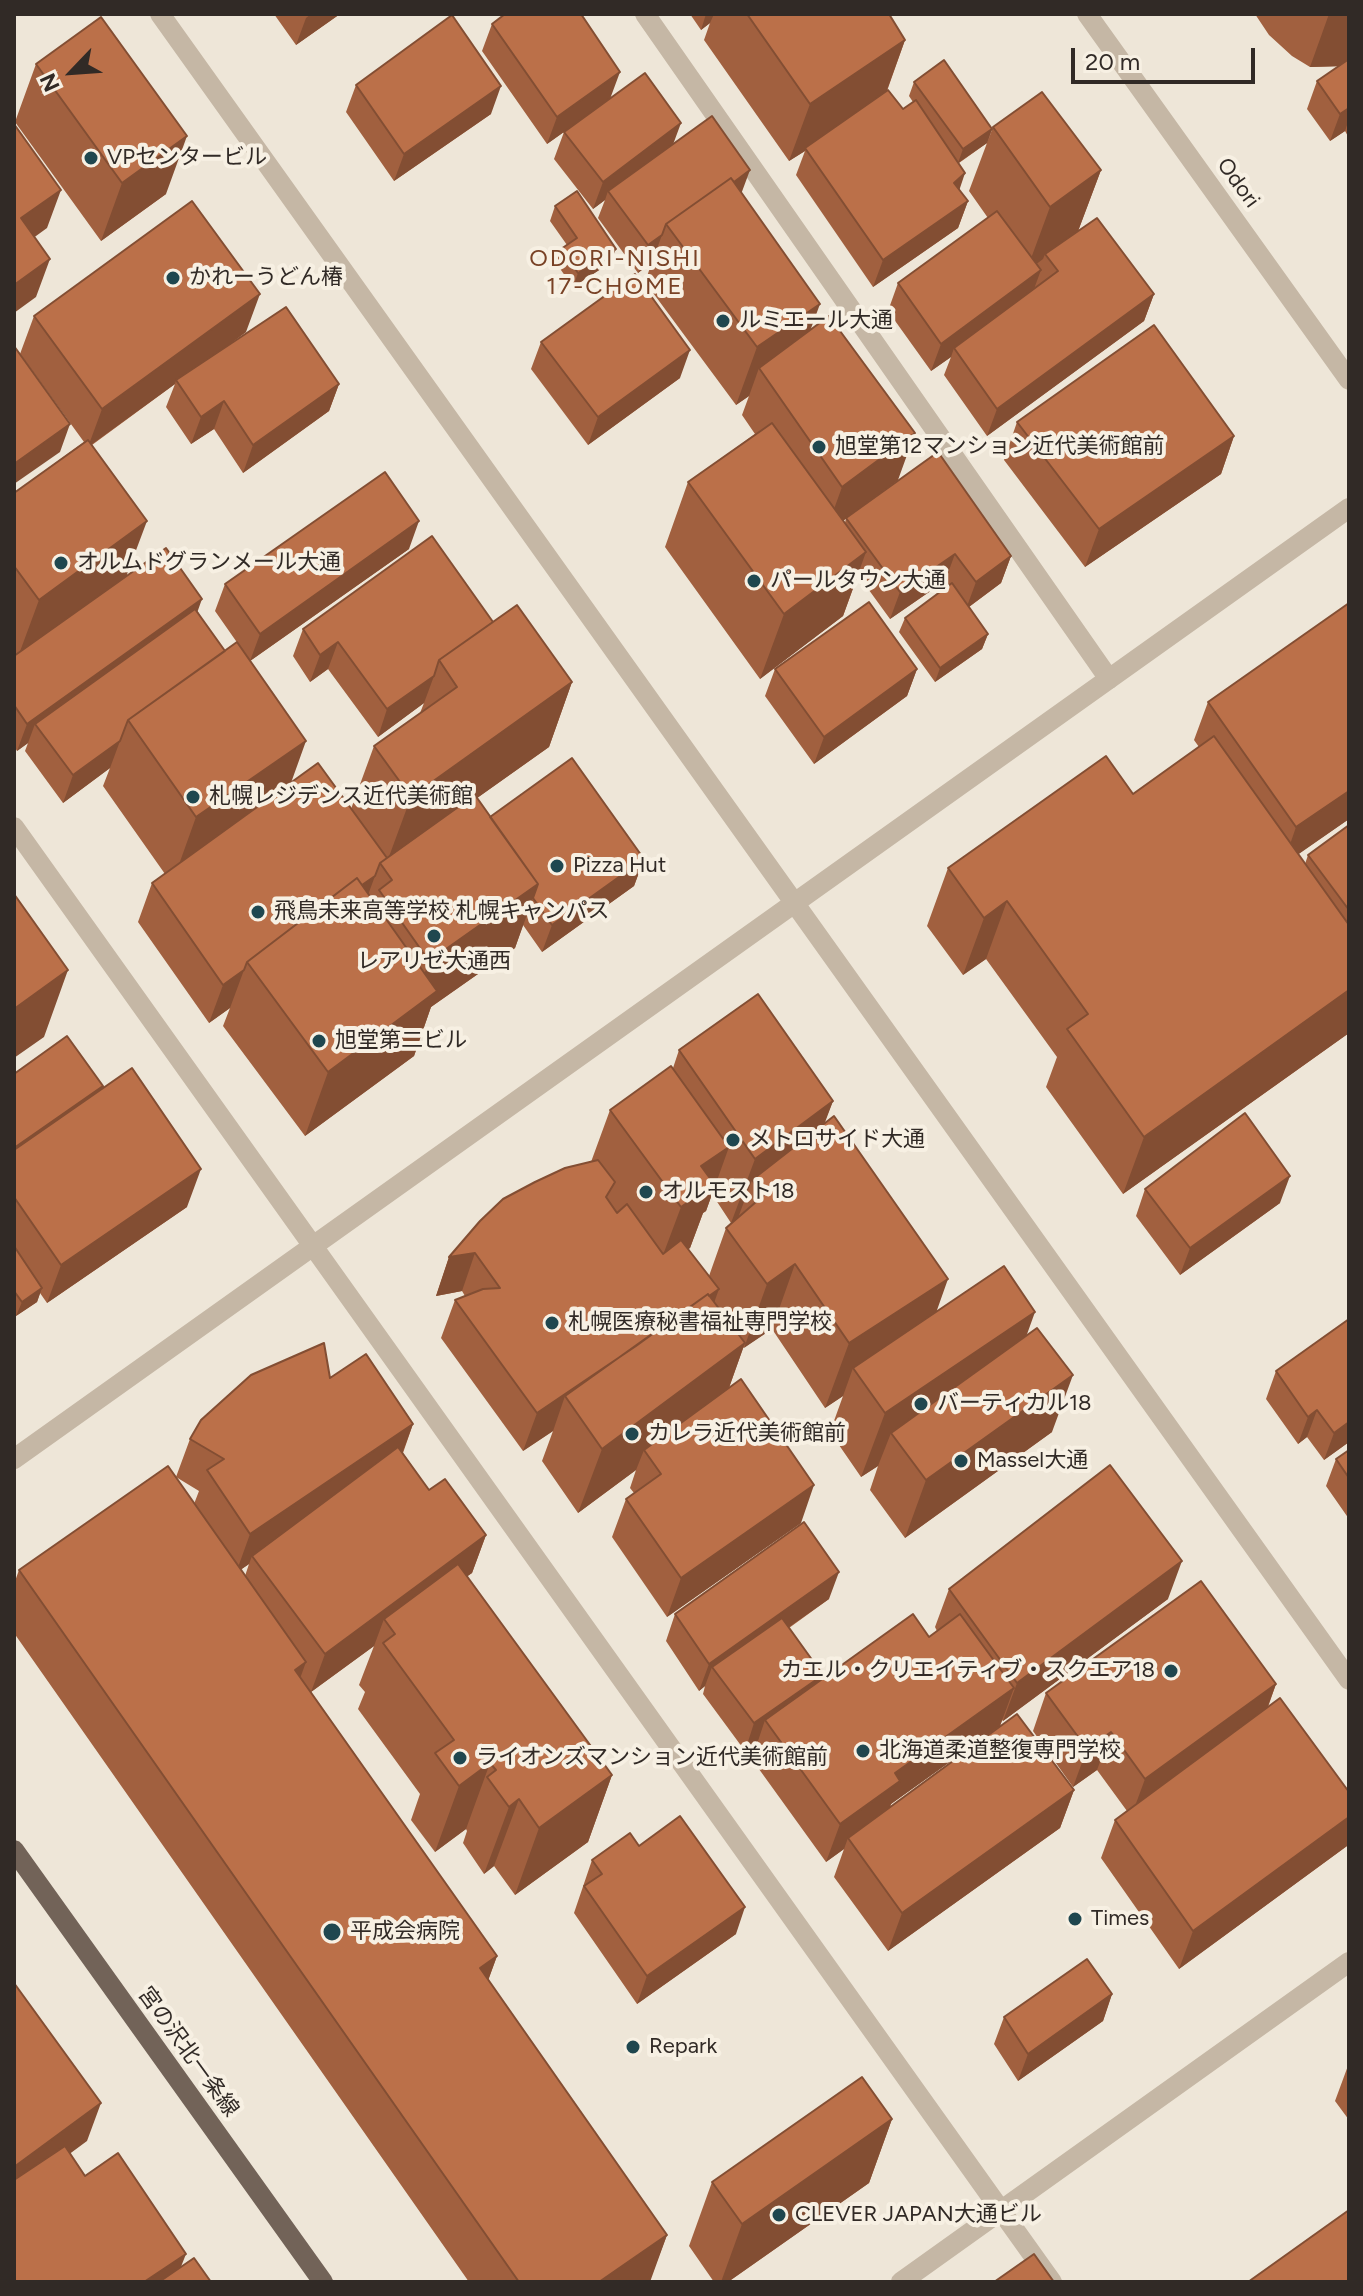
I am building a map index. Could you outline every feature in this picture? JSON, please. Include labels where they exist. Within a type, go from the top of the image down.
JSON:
[{"type":"main road","name":"宮の沢北一条線","points":[[14,1850],[323,2282]]},
{"type":"street","points":[[160,14],[1349,1680]]},
{"type":"street","points":[[645,14],[1109,679]]},
{"type":"street","name":"Odori","points":[[1087,14],[1349,380]]},
{"type":"street","points":[[14,1459],[1349,508]]},
{"type":"street","points":[[14,827],[1052,2282]]},
{"type":"street","points":[[901,2282],[1349,1962]]},
{"type":"building","points":[[505,14],[581,14],[620,72],[557,117],[492,24]]},
{"type":"building","points":[[747,14],[889,14],[905,40],[810,104]]},
{"type":"building","points":[[452,15],[501,86],[404,154],[356,85]]},
{"type":"building","points":[[101,17],[187,136],[122,183],[36,64]]},
{"type":"building","points":[[1349,59],[1349,108],[1340,114],[1317,81]]},
{"type":"building","points":[[944,60],[992,129],[963,149],[914,82]]},
{"type":"building","points":[[645,73],[681,123],[603,182],[564,132]]},
{"type":"building","points":[[888,90],[903,109],[916,100],[965,173],[954,183],[968,201],[883,260],[805,148]]},
{"type":"building","points":[[1042,92],[1101,170],[1050,207],[993,127]]},
{"type":"building","points":[[712,116],[750,170],[734,182],[731,178],[666,224],[662,235],[648,245],[608,191]]},
{"type":"building","points":[[14,124],[61,190],[21,218],[50,259],[14,285]]},
{"type":"building","points":[[731,178],[820,304],[757,347],[666,224]]},
{"type":"building","points":[[577,191],[616,249],[578,273],[561,249],[577,238],[555,206]]},
{"type":"building","points":[[192,201],[260,294],[102,409],[34,316]]},
{"type":"building","points":[[997,211],[1041,270],[941,344],[898,283]]},
{"type":"building","points":[[1097,218],[1154,294],[997,409],[954,348],[1058,271],[1045,254]]},
{"type":"building","points":[[635,274],[690,350],[598,417],[541,342]]},
{"type":"building","points":[[286,307],[339,384],[253,445],[224,401],[201,417],[176,380]]},
{"type":"building","points":[[829,316],[915,433],[842,487],[759,368]]},
{"type":"building","points":[[1154,325],[1234,436],[1099,529],[1017,422]]},
{"type":"building","points":[[14,346],[70,424],[14,464]]},
{"type":"building","points":[[772,423],[866,552],[784,614],[688,482]]},
{"type":"building","points":[[88,440],[147,521],[39,600],[14,566],[14,493]]},
{"type":"building","points":[[938,452],[1011,556],[976,582],[955,554],[900,592],[846,518]]},
{"type":"building","points":[[385,472],[419,521],[260,634],[225,584]]},
{"type":"building","points":[[432,536],[493,622],[439,660],[434,676],[387,709],[338,642],[320,655],[303,629]]},
{"type":"building","points":[[166,548],[202,599],[27,724],[14,705],[14,656]]},
{"type":"building","points":[[952,583],[988,634],[940,668],[905,618]]},
{"type":"building","points":[[869,602],[917,669],[824,737],[775,669]]},
{"type":"building","points":[[1349,603],[1349,791],[1296,827],[1208,702]]},
{"type":"building","points":[[517,605],[572,682],[411,797],[374,746],[457,687],[439,660]]},
{"type":"building","points":[[195,609],[225,651],[128,720],[120,741],[73,775],[35,724]]},
{"type":"building","points":[[237,642],[306,741],[196,817],[128,720]]},
{"type":"building","points":[[1214,736],[1349,925],[1349,990],[1144,1137],[1067,1029],[1088,1014],[1007,901],[984,918],[948,868],[1106,756],[1133,794]]},
{"type":"building","points":[[572,758],[644,859],[552,925],[533,898],[538,884],[490,817]]},
{"type":"building","name":"飛鳥未来高等学校 札幌キャンパス","points":[[318,763],[387,858],[380,863],[375,876],[362,885],[357,878],[247,962],[244,970],[223,985],[152,883]]},
{"type":"building","points":[[475,795],[538,884],[429,961],[379,890],[392,880],[380,863]]},
{"type":"building","points":[[1349,825],[1349,910],[1308,855]]},
{"type":"building","points":[[357,878],[437,991],[328,1072],[247,962]]},
{"type":"building","points":[[14,894],[68,970],[14,1009]]},
{"type":"building","points":[[758,994],[833,1101],[755,1159],[679,1050]]},
{"type":"building","points":[[67,1036],[103,1086],[14,1148],[14,1074]]},
{"type":"building","points":[[671,1066],[729,1147],[701,1166],[714,1184],[681,1207],[610,1110]]},
{"type":"building","points":[[132,1068],[201,1169],[61,1265],[14,1197],[14,1150]]},
{"type":"building","points":[[1245,1113],[1290,1176],[1190,1248],[1145,1189]]},
{"type":"building","points":[[834,1116],[948,1279],[849,1343],[795,1264],[767,1284],[726,1228],[764,1195],[752,1180]]},
{"type":"building","points":[[598,1160],[615,1182],[606,1197],[617,1213],[627,1204],[663,1254],[681,1240],[719,1289],[537,1413],[455,1300],[483,1289],[500,1288],[475,1253],[449,1257],[503,1199],[565,1168]]},
{"type":"building","points":[[14,1246],[42,1288],[22,1302],[14,1291]]},
{"type":"building","points":[[1004,1266],[1035,1312],[885,1413],[853,1368]]},
{"type":"building","points":[[708,1294],[745,1343],[602,1449],[565,1396]]},
{"type":"building","points":[[1349,1319],[1349,1422],[1334,1433],[1317,1410],[1308,1417],[1276,1371]]},
{"type":"building","points":[[1037,1328],[1073,1375],[926,1480],[891,1433]]},
{"type":"building","points":[[324,1343],[330,1378],[366,1354],[413,1424],[250,1534],[207,1470],[224,1459],[190,1439],[201,1420],[251,1375]]},
{"type":"building","points":[[741,1379],[814,1485],[681,1578],[626,1499],[661,1474],[644,1450]]},
{"type":"building","points":[[398,1447],[429,1490],[445,1479],[486,1535],[325,1654],[252,1556]]},
{"type":"building","points":[[1349,1450],[1349,1478],[1336,1459]]},
{"type":"building","points":[[1110,1465],[1182,1561],[1017,1683],[949,1589]]},
{"type":"building","points":[[168,1466],[306,1662],[295,1670],[497,1956],[480,1968],[667,2235],[599,2282],[519,2282],[19,1570]]},
{"type":"building","points":[[804,1522],[839,1572],[709,1664],[675,1614]]},
{"type":"building","points":[[458,1564],[612,1775],[539,1828],[519,1799],[509,1807],[487,1777],[496,1770],[490,1763],[459,1786],[435,1753],[454,1740],[383,1643],[395,1634],[384,1619]]},
{"type":"building","name":"カエル・クリエイティブ・スクエア18","points":[[1201,1581],[1276,1684],[1145,1779],[1111,1732],[1087,1749],[1046,1693]]},
{"type":"building","points":[[913,1614],[929,1637],[960,1614],[1014,1688],[895,1773],[900,1781],[840,1824],[765,1720]]},
{"type":"building","points":[[782,1618],[823,1675],[754,1723],[712,1667]]},
{"type":"building","points":[[1280,1698],[1349,1792],[1349,1817],[1193,1931],[1115,1820]]},
{"type":"building","points":[[1017,1714],[1074,1790],[902,1913],[848,1838]]},
{"type":"building","points":[[680,1816],[745,1907],[647,1976],[584,1886],[602,1874],[592,1860],[630,1833],[639,1846]]},
{"type":"building","points":[[1087,1959],[1112,1994],[1028,2054],[1004,2017]]},
{"type":"building","points":[[14,1983],[101,2103],[14,2167]]},
{"type":"building","points":[[862,2077],[892,2119],[742,2224],[712,2182]]},
{"type":"building","points":[[65,2146],[85,2176],[118,2153],[186,2254],[144,2282],[14,2282],[14,2180]]},
{"type":"building","points":[[1349,2210],[1349,2282],[1248,2282]]},
{"type":"building","points":[[1034,2254],[1054,2282],[994,2282]]},
{"type":"building","points":[[194,2258],[211,2282],[159,2282]]},
{"type":"place","name":"VPセンタービル","points":[[91,158]]},
{"type":"place","name":"かれーうどん椿","points":[[173,278]]},
{"type":"place","name":"ルミエール大通","points":[[723,321]]},
{"type":"place","name":"旭堂第12マンション近代美術館前","points":[[819,447]]},
{"type":"place","name":"オルムドグランメール大通","points":[[61,563]]},
{"type":"place","name":"パールタウン大通","points":[[754,581]]},
{"type":"place","name":"札幌レジデンス近代美術館","points":[[193,797]]},
{"type":"place","name":"Pizza Hut","points":[[557,866]]},
{"type":"place","name":"飛鳥未来高等学校 札幌キャンパス","points":[[258,912]]},
{"type":"place","name":"レアリゼ大通西","points":[[434,936]]},
{"type":"place","name":"旭堂第二ビル","points":[[319,1041]]},
{"type":"place","name":"メトロサイド大通","points":[[733,1140]]},
{"type":"place","name":"オルモスト18","points":[[646,1192]]},
{"type":"place","name":"札幌医療秘書福祉専門学校","points":[[552,1323]]},
{"type":"place","name":"バーティカル18","points":[[921,1404]]},
{"type":"place","name":"カレラ近代美術館前","points":[[632,1434]]},
{"type":"place","name":"Massel大通","points":[[961,1461]]},
{"type":"place","name":"カエル・クリエイティブ・スクエア18","points":[[1171,1671]]},
{"type":"place","name":"北海道柔道整復専門学校","points":[[863,1751]]},
{"type":"place","name":"ライオンズマンション近代美術館前","points":[[460,1758]]},
{"type":"place","name":"Times","points":[[1075,1919]]},
{"type":"place","name":"平成会病院","points":[[332,1932]]},
{"type":"place","name":"Repark","points":[[633,2047]]},
{"type":"place","name":"CLEVER JAPAN大通ビル","points":[[779,2215]]},
{"type":"district","name":"ODORI-NISHI 17-CHOME","points":[[615,273]]}]
